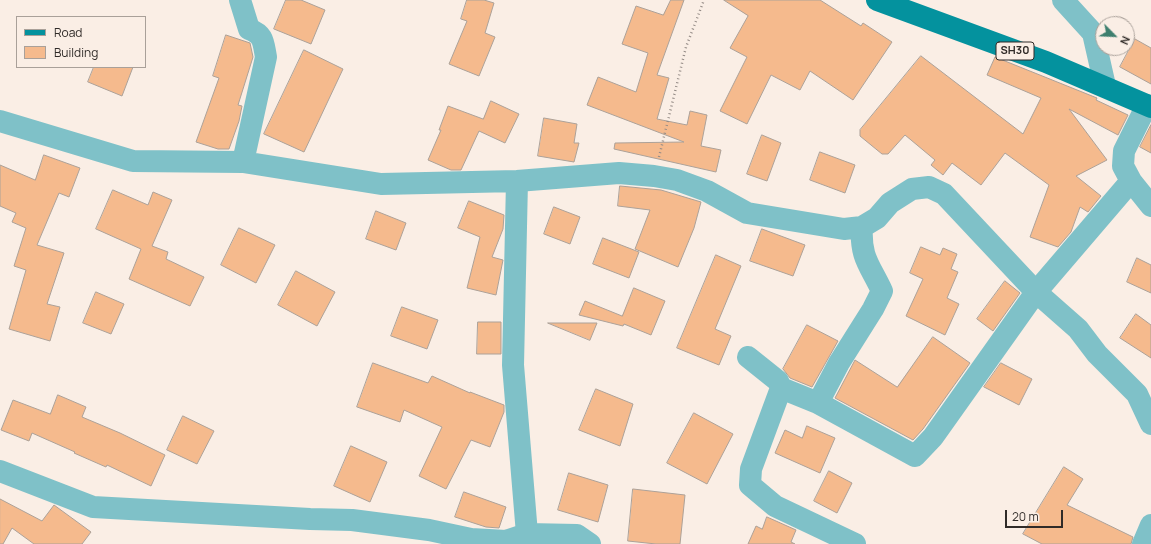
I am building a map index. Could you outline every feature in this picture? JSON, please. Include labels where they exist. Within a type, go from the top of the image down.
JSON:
[{"type":"main road","name":"SH30","points":[[877,0],[1105,86],[1149,106]]},
{"type":"street","points":[[240,0],[248,28],[259,33],[263,41],[266,57],[243,162]]},
{"type":"street","points":[[1063,0],[1093,33],[1105,86]]},
{"type":"street","points":[[1149,106],[1124,151],[1123,166],[1131,182],[1151,206]]},
{"type":"street","points":[[0,121],[133,161],[243,162],[381,184],[517,181],[619,173],[654,176],[677,180],[707,191],[747,213],[844,229],[862,227],[877,218],[890,203],[912,189],[929,187],[944,194],[1036,292],[1078,328],[1097,354],[1137,394],[1151,424]]},
{"type":"street","points":[[517,181],[513,365],[527,534]]},
{"type":"street","points":[[781,388],[818,403],[863,426],[915,456],[933,437],[1036,292],[1131,182]]},
{"type":"street","points":[[818,403],[839,363],[873,309],[882,291],[866,263],[861,242],[862,227]]},
{"type":"street","points":[[748,357],[778,381],[781,388],[751,469],[750,485],[775,506],[855,544]]},
{"type":"street","points":[[0,470],[93,507],[352,520],[429,530],[471,539],[506,541],[527,534],[577,535],[590,544]]},
{"type":"street","points":[[1143,544],[1151,525]]},
{"type":"path","points":[[654,176],[686,47],[704,0]]},
{"type":"building","points":[[286,0],[301,0],[325,10],[311,44],[274,29]]},
{"type":"building","points":[[467,0],[484,0],[494,3],[485,33],[495,37],[479,76],[449,64],[467,21],[461,19]]},
{"type":"building","points":[[671,0],[684,0],[657,75],[669,78],[657,119],[687,125],[690,111],[707,115],[701,146],[721,150],[716,172],[614,149],[615,143],[684,142],[587,105],[598,77],[636,92],[648,53],[622,44],[636,6],[663,15]]},
{"type":"building","points":[[724,0],[820,0],[861,26],[863,23],[892,42],[853,100],[810,71],[800,90],[771,75],[747,124],[720,111],[747,57],[730,48],[748,16]]},
{"type":"building","points":[[226,35],[250,43],[253,57],[238,105],[242,106],[239,121],[229,149],[218,149],[196,142],[219,78],[213,76]]},
{"type":"building","points":[[1135,39],[1151,48],[1151,84],[1120,67],[1126,56],[1135,56]]},
{"type":"building","points":[[304,50],[343,69],[304,152],[264,134]]},
{"type":"building","points":[[921,56],[1023,134],[1041,98],[987,75],[995,57],[1097,98],[1096,100],[1128,115],[1118,135],[1069,109],[1107,160],[1076,176],[1101,196],[1088,212],[1080,207],[1071,232],[1058,247],[1030,237],[1049,185],[1005,153],[981,185],[952,163],[943,175],[931,165],[935,160],[905,135],[888,154],[882,154],[860,136],[860,130]]},
{"type":"building","points":[[94,68],[133,68],[122,96],[88,82]]},
{"type":"building","points":[[491,101],[519,114],[505,143],[479,131],[461,170],[451,170],[428,160],[441,130],[439,130],[448,106],[483,119]]},
{"type":"building","points":[[544,118],[577,124],[574,143],[579,143],[574,162],[538,156]]},
{"type":"building","points":[[1151,125],[1151,153],[1140,147]]},
{"type":"building","points":[[762,135],[781,143],[767,181],[747,174]]},
{"type":"building","points":[[820,152],[855,165],[845,193],[810,180]]},
{"type":"building","points":[[44,155],[80,168],[69,197],[59,193],[37,245],[64,253],[47,304],[60,307],[50,341],[9,329],[26,270],[14,266],[26,228],[12,222],[16,213],[0,206],[0,165],[35,180]]},
{"type":"building","points":[[620,186],[661,190],[701,202],[694,228],[678,267],[635,249],[650,210],[618,206]]},
{"type":"building","points":[[113,190],[148,205],[153,192],[172,200],[152,246],[168,252],[166,259],[204,277],[190,306],[129,279],[141,249],[96,229]]},
{"type":"building","points":[[469,201],[504,215],[503,229],[492,257],[503,260],[496,295],[467,288],[480,237],[458,228]]},
{"type":"building","points":[[554,207],[580,217],[570,244],[544,234]]},
{"type":"building","points":[[376,211],[406,223],[396,250],[366,239]]},
{"type":"building","points":[[239,228],[275,245],[256,283],[221,265]]},
{"type":"building","points":[[762,229],[805,245],[793,276],[750,261]]},
{"type":"building","points":[[603,238],[639,252],[629,278],[593,264]]},
{"type":"building","points":[[921,247],[940,255],[943,248],[957,254],[951,269],[958,272],[947,298],[959,304],[945,335],[906,316],[923,279],[910,273]]},
{"type":"building","points":[[716,255],[741,266],[715,329],[731,336],[719,365],[677,348]]},
{"type":"building","points":[[1137,258],[1151,265],[1151,293],[1127,282]]},
{"type":"building","points":[[296,271],[335,292],[317,326],[278,305]]},
{"type":"building","points":[[1005,281],[1020,293],[993,331],[977,319]]},
{"type":"building","points":[[634,288],[665,301],[651,335],[624,324],[623,326],[579,315],[585,301],[622,316]]},
{"type":"building","points":[[96,292],[124,304],[111,334],[83,323]]},
{"type":"building","points":[[402,307],[438,320],[427,349],[391,336]]},
{"type":"building","points":[[1136,314],[1151,325],[1151,358],[1120,338]]},
{"type":"building","points":[[478,322],[501,322],[501,354],[477,354]]},
{"type":"building","points":[[548,323],[597,323],[590,340]]},
{"type":"building","points":[[807,325],[838,341],[812,387],[790,378],[783,369]]},
{"type":"building","points":[[933,337],[970,363],[923,429],[913,440],[835,398],[855,360],[897,387]]},
{"type":"building","points":[[373,363],[428,383],[432,376],[470,393],[504,405],[504,412],[490,447],[471,440],[446,489],[419,476],[442,427],[404,410],[400,422],[357,407]]},
{"type":"building","points":[[1001,363],[1032,379],[1019,405],[984,387]]},
{"type":"building","points":[[596,389],[633,404],[620,446],[579,430]]},
{"type":"building","points":[[58,395],[86,407],[82,417],[120,433],[165,455],[151,486],[107,465],[106,467],[32,433],[29,441],[1,430],[13,400],[50,414]]},
{"type":"building","points":[[694,413],[733,434],[707,484],[667,463]]},
{"type":"building","points":[[183,416],[214,431],[197,464],[167,450]]},
{"type":"building","points":[[807,426],[835,438],[820,473],[775,453],[785,430],[802,438]]},
{"type":"building","points":[[351,446],[387,462],[370,502],[334,486]]},
{"type":"building","points":[[1064,467],[1083,479],[1067,505],[1133,537],[1131,544],[1042,544],[1023,534]]},
{"type":"building","points":[[829,471],[852,483],[837,513],[814,501]]},
{"type":"building","points":[[569,473],[608,485],[598,522],[558,510]]},
{"type":"building","points":[[633,489],[685,495],[680,544],[656,544],[628,541]]},
{"type":"building","points":[[464,492],[506,507],[499,528],[486,527],[455,517]]},
{"type":"building","points":[[0,499],[42,521],[54,505],[91,532],[82,544],[34,544],[12,528],[3,544],[0,544]]},
{"type":"building","points":[[767,517],[796,530],[791,542],[795,544],[748,544],[756,526],[762,529]]}]
